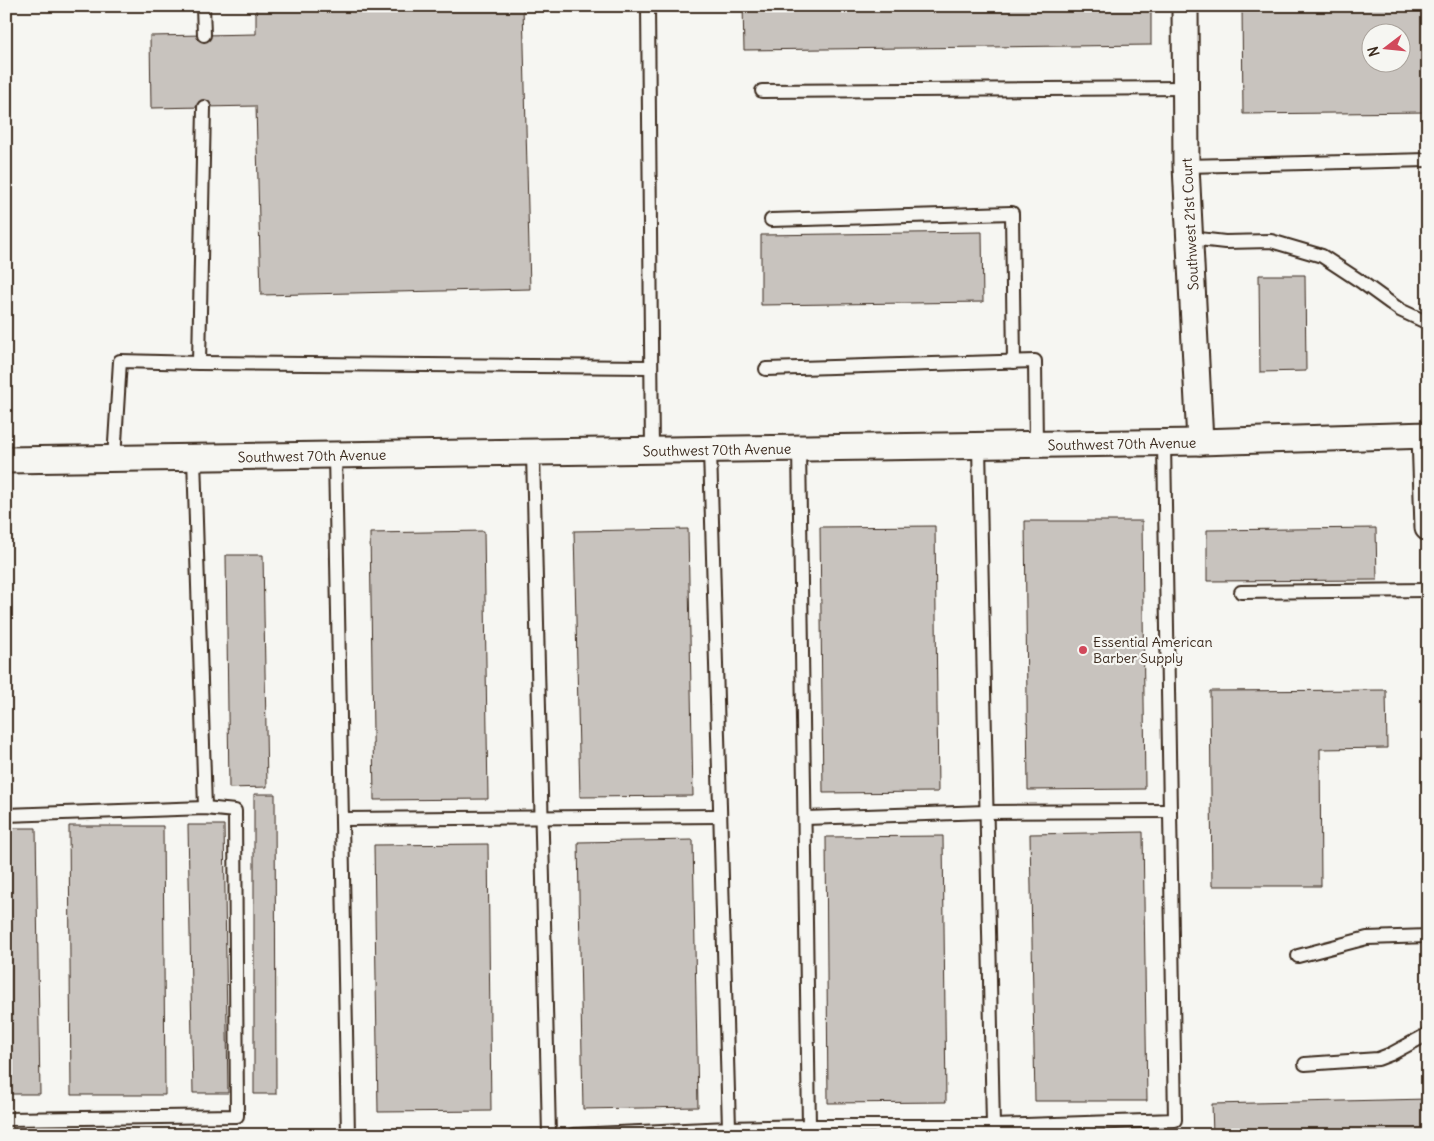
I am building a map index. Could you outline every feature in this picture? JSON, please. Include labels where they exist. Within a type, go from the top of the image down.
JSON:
[{"type":"street","name":"Southwest 21st Court","points":[[1185,6],[1186,166],[1200,442]]},
{"type":"street","name":"Southwest 70th Avenue","points":[[6,460],[1164,443],[1426,435]]},
{"type":"street","points":[[1426,435],[1428,528]]},
{"type":"lane","points":[[203,6],[204,35]]},
{"type":"lane","points":[[648,6],[652,451]]},
{"type":"lane","points":[[762,91],[1186,88]]},
{"type":"lane","points":[[200,363],[204,107]]},
{"type":"lane","points":[[1186,166],[1428,160]]},
{"type":"lane","points":[[771,220],[1012,212],[1014,362]]},
{"type":"lane","points":[[1190,238],[1225,242],[1271,241],[1322,256],[1360,280],[1400,310],[1428,323]]},
{"type":"lane","points":[[114,459],[120,361],[651,367]]},
{"type":"lane","points":[[766,369],[1036,361],[1036,445]]},
{"type":"lane","points":[[573,1135],[809,1126],[993,1126],[1175,1120],[1164,443]]},
{"type":"lane","points":[[979,446],[993,1126]]},
{"type":"lane","points":[[799,448],[809,1126]]},
{"type":"lane","points":[[710,450],[729,1128]]},
{"type":"lane","points":[[533,453],[548,1135]]},
{"type":"lane","points":[[335,456],[348,1135]]},
{"type":"lane","points":[[194,458],[206,808]]},
{"type":"lane","points":[[1241,592],[1428,590]]},
{"type":"lane","points":[[6,816],[206,808],[235,811],[236,1116],[6,1120]]},
{"type":"lane","points":[[805,818],[987,812],[1170,810]]},
{"type":"lane","points":[[342,819],[720,816]]},
{"type":"lane","points":[[1298,956],[1367,938],[1428,936]]},
{"type":"lane","points":[[1305,1064],[1378,1059],[1392,1054],[1428,1034]]},
{"type":"building","points":[[256,6],[523,6],[530,289],[261,295],[256,106],[151,108],[150,36],[256,34]]},
{"type":"building","points":[[743,6],[1151,6],[1151,45],[744,50]]},
{"type":"building","points":[[1242,6],[1428,6],[1428,112],[1243,114]]},
{"type":"building","points":[[982,232],[983,302],[761,305],[761,235]]},
{"type":"building","points":[[1259,275],[1305,275],[1306,371],[1260,372]]},
{"type":"building","points":[[1025,521],[1142,521],[1145,789],[1028,790]]},
{"type":"building","points":[[935,526],[938,792],[823,793],[820,527]]},
{"type":"building","points":[[1376,528],[1377,580],[1207,581],[1207,530]]},
{"type":"building","points":[[688,529],[693,796],[580,797],[574,531]]},
{"type":"building","points":[[484,531],[488,799],[374,800],[370,533]]},
{"type":"building","points":[[226,555],[263,555],[267,787],[229,788]]},
{"type":"building","points":[[1386,690],[1387,748],[1320,749],[1321,886],[1212,886],[1210,691]]},
{"type":"building","points":[[254,794],[275,794],[276,1094],[254,1094]]},
{"type":"building","points":[[188,825],[224,825],[228,1093],[193,1093]]},
{"type":"building","points":[[69,826],[163,826],[165,1095],[71,1095]]},
{"type":"building","points":[[6,828],[36,828],[40,1094],[6,1094]]},
{"type":"building","points":[[1143,832],[1147,1101],[1035,1101],[1030,834]]},
{"type":"building","points":[[943,836],[946,1102],[828,1103],[826,837]]},
{"type":"building","points":[[693,840],[698,1107],[583,1109],[578,842]]},
{"type":"building","points":[[488,844],[491,1111],[378,1112],[374,845]]},
{"type":"building","points":[[1428,1099],[1428,1135],[1213,1135],[1212,1104]]},
{"type":"place","name":"Essential American Barber Supply","points":[[1083,650]]}]
